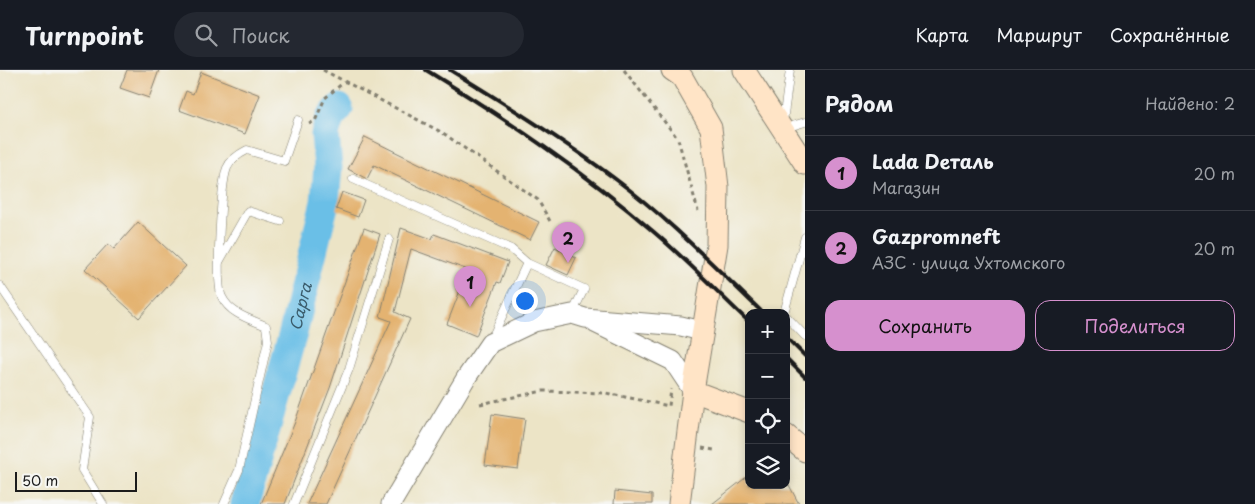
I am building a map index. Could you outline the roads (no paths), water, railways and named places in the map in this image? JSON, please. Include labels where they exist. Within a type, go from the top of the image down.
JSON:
[{"type":"main road","points":[[672,70],[682,77],[711,128],[718,187],[717,245],[693,391],[679,504]]},
{"type":"main road","points":[[744,70],[805,164]]},
{"type":"main road","points":[[693,391],[745,410]]},
{"type":"main road","points":[[790,438],[805,451]]},
{"type":"street","points":[[391,504],[466,378],[490,343],[534,322],[579,316],[681,326],[702,331]]},
{"type":"street","points":[[579,316],[673,361],[693,391]]},
{"type":"lane","points":[[790,70],[782,129],[805,122]]},
{"type":"lane","points":[[224,504],[239,470],[268,341],[266,326],[231,310],[221,296],[218,245],[227,168],[236,156],[247,150],[284,161],[298,120]]},
{"type":"lane","points":[[353,179],[511,249],[527,263],[584,288],[579,316]]},
{"type":"lane","points":[[219,262],[248,211],[280,221]]},
{"type":"lane","points":[[294,504],[349,369],[389,239]]},
{"type":"lane","points":[[785,309],[804,244]]},
{"type":"lane","points":[[490,343],[527,263]]},
{"type":"lane","points":[[0,286],[90,417],[82,470],[103,504]]},
{"type":"lane","points":[[790,320],[805,336]]},
{"type":"waterway","name":"Сарга","points":[[245,504],[293,333],[325,202],[328,167],[325,135],[330,118],[339,108]]},
{"type":"railway","points":[[426,70],[486,107],[601,188],[667,244],[745,318]]},
{"type":"railway","points":[[450,70],[554,136],[634,193],[691,243],[759,309]]},
{"type":"railway","points":[[790,341],[805,356]]},
{"type":"railway","points":[[790,362],[805,377]]},
{"type":"place","name":"Gazpromneft","points":[[568,263]]},
{"type":"place","name":"Lada Dеталь","points":[[470,307]]}]
